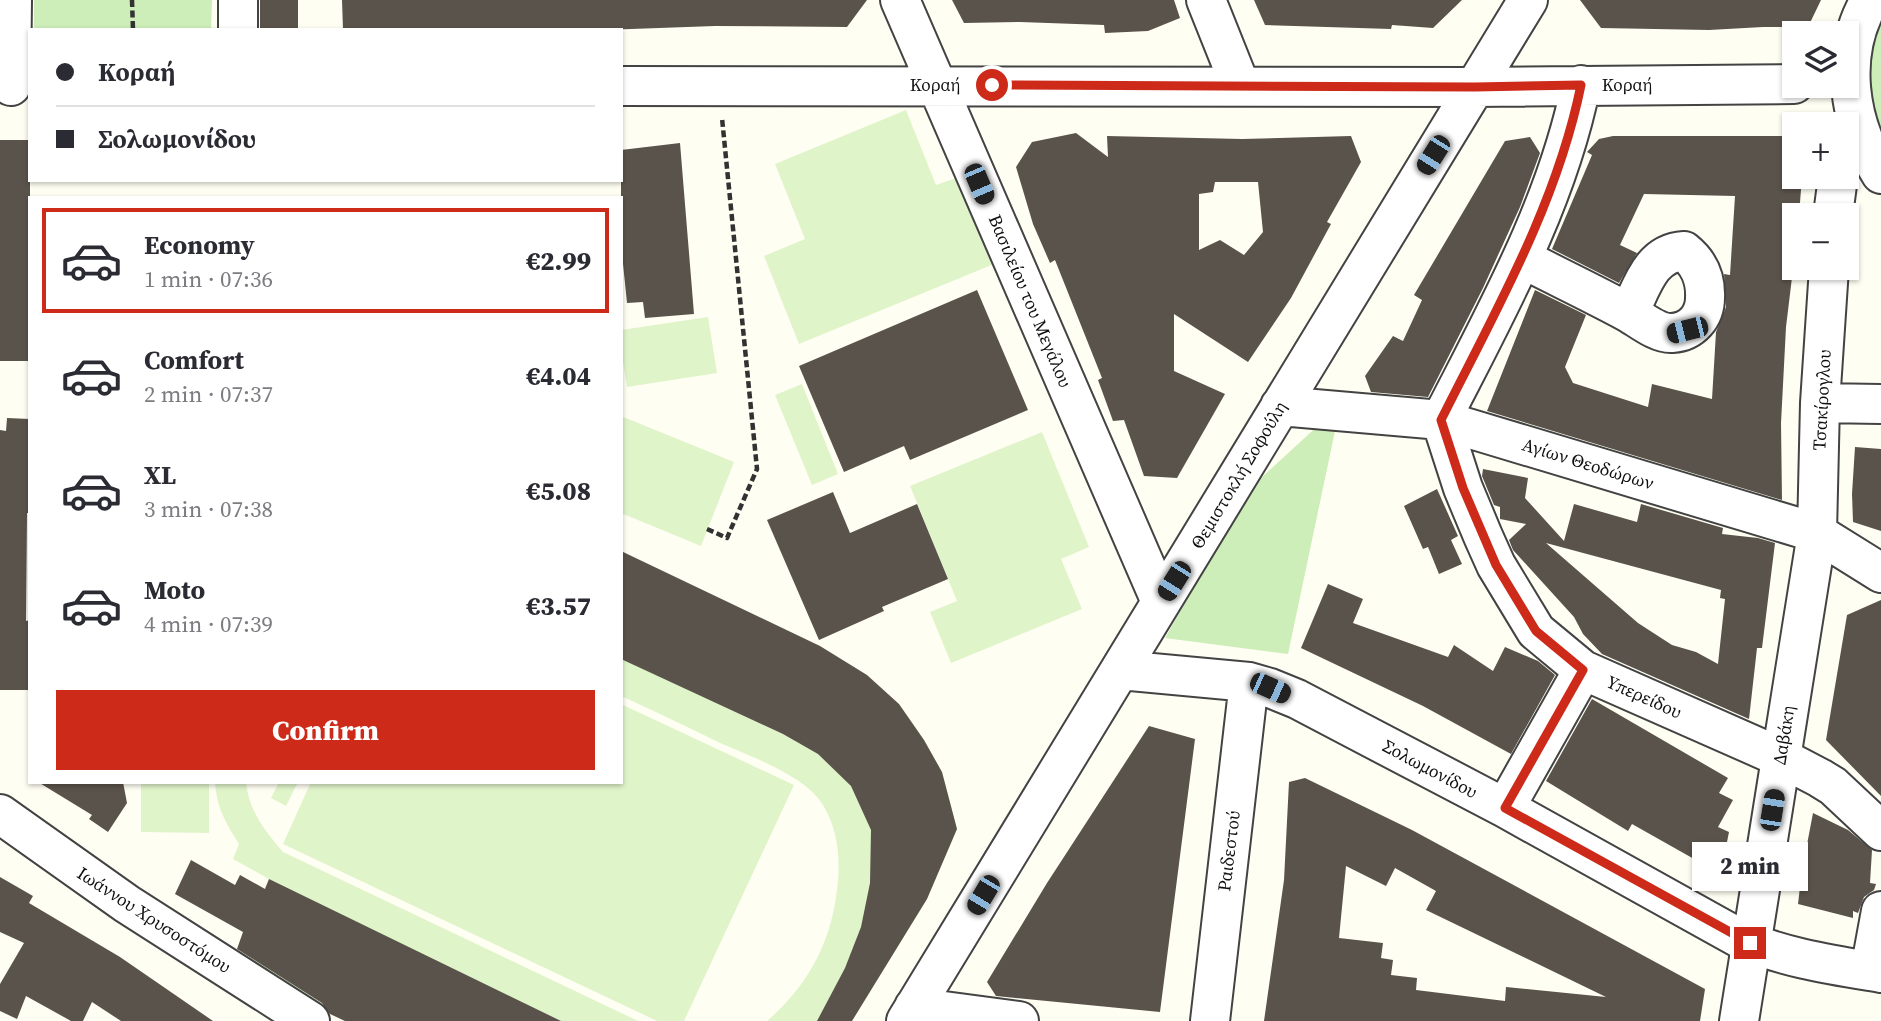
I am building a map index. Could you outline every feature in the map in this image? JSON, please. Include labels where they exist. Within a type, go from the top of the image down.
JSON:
[{"type":"street","points":[[12,0],[14,86]]},
{"type":"street","points":[[238,0],[238,28]]},
{"type":"street","name":"Βασιλείου του Μεγάλου","points":[[900,0],[1161,602]]},
{"type":"street","points":[[1206,0],[1240,85]]},
{"type":"street","name":"Θεμιστοκλή Σοφούλη","points":[[910,1014],[1528,0]]},
{"type":"street","points":[[1859,26],[1870,0]]},
{"type":"street","name":"Κοραή","points":[[623,86],[1475,87],[1782,84]]},
{"type":"street","points":[[1441,420],[1523,259],[1572,127],[1581,85]]},
{"type":"street","points":[[1851,98],[1866,166]]},
{"type":"street","points":[[1523,259],[1629,313]]},
{"type":"street","name":"Τσακίρογλου","points":[[1817,533],[1828,280]]},
{"type":"street","points":[[1821,402],[1881,404]]},
{"type":"street","name":"Αγίων Θεοδώρων","points":[[1280,406],[1441,420],[1817,533],[1881,573]]},
{"type":"street","name":"Υπερείδου","points":[[1441,420],[1463,488],[1496,565],[1536,631],[1583,670],[1780,757],[1833,786],[1881,831]]},
{"type":"street","name":"Δαβάκη","points":[[1739,1021],[1817,533]]},
{"type":"street","name":"Σολωμονίδου","points":[[1119,670],[1249,682],[1270,688],[1297,699],[1505,808],[1750,943],[1819,962],[1876,972]]},
{"type":"street","points":[[1505,808],[1583,670]]},
{"type":"street","name":"Ραιδεστού","points":[[1210,1021],[1249,682]]},
{"type":"street","name":"Ιωάννου Χρυσοστόμου","points":[[0,814],[127,904],[310,1021]]},
{"type":"street","points":[[1876,972],[1881,911]]},
{"type":"street","points":[[910,1014],[1018,1021]]},
{"type":"path","points":[[132,0],[132,28]]},
{"type":"path","points":[[708,529],[727,538],[757,469],[719,85]]},
{"type":"green space","points":[[34,0],[212,0],[211,28],[34,28]]},
{"type":"green space","points":[[1881,2],[1881,156],[1862,105],[1877,9]]},
{"type":"green space","points":[[906,110],[936,185],[959,177],[994,264],[799,344],[764,256],[805,239],[775,164]]},
{"type":"green space","points":[[708,317],[717,373],[627,387],[623,362],[623,330]]},
{"type":"green space","points":[[802,384],[838,474],[812,485],[775,395]]},
{"type":"green space","points":[[623,417],[734,462],[701,546],[623,514]]},
{"type":"green space","points":[[1322,422],[1335,431],[1288,654],[1165,638],[1250,488]]},
{"type":"green space","points":[[1042,432],[1089,547],[1061,559],[1082,609],[951,663],[930,612],[957,601],[910,486]]},
{"type":"green space","points":[[623,552],[899,704],[942,772],[957,829],[927,899],[852,1021],[767,1021],[802,983],[826,937],[838,878],[836,840],[823,805],[803,784],[760,760],[623,697]]},
{"type":"green space","points":[[623,705],[794,785],[684,1021],[657,1021],[283,844],[310,784],[623,784]]},
{"type":"green space","points":[[141,784],[209,784],[209,833],[141,832]]},
{"type":"green space","points":[[215,784],[246,784],[254,811],[283,852],[638,1021],[345,1021],[331,1014],[235,955],[269,879],[233,859],[239,844],[217,799]]},
{"type":"green space","points":[[278,784],[297,784],[286,806],[271,798]]},
{"type":"building","points":[[260,0],[298,0],[298,28],[260,28]]},
{"type":"building","points":[[342,0],[867,0],[847,27],[343,28]]},
{"type":"building","points":[[952,0],[1174,0],[1180,18],[1148,31],[1105,33],[1104,25],[964,23]]},
{"type":"building","points":[[1254,0],[1462,0],[1433,28],[1392,25],[1391,29],[1265,25]]},
{"type":"building","points":[[1580,0],[1821,0],[1811,21],[1782,21],[1782,27],[1709,30],[1601,28]]},
{"type":"building","points":[[1076,133],[1108,157],[1107,136],[1242,139],[1351,136],[1361,162],[1327,222],[1331,224],[1291,298],[1248,362],[1174,314],[1174,371],[1225,394],[1177,478],[1144,476],[1124,420],[1113,421],[1098,380],[1102,378],[1055,260],[1050,263],[1033,224],[1016,167],[1032,142]],"holes":[[[1215,182],[1258,182],[1263,232],[1244,255],[1220,240],[1199,250],[1199,194],[1213,192]]]},
{"type":"building","points":[[1613,136],[1782,136],[1782,189],[1801,189],[1800,203],[1782,203],[1782,280],[1792,280],[1786,327],[1781,423],[1782,500],[1487,411],[1535,290],[1586,315],[1565,367],[1573,383],[1648,407],[1652,384],[1712,399],[1716,332],[1726,307],[1724,274],[1730,275],[1735,196],[1644,194],[1620,245],[1637,253],[1619,283],[1552,249],[1592,155],[1587,152],[1599,139]]},
{"type":"building","points":[[1530,137],[1540,153],[1520,207],[1428,397],[1371,392],[1365,376],[1393,336],[1403,341],[1422,300],[1414,295],[1505,141]]},
{"type":"building","points":[[0,140],[28,140],[28,361],[0,361]]},
{"type":"building","points":[[680,143],[694,314],[645,318],[643,302],[627,303],[621,196],[623,150]]},
{"type":"building","points":[[977,290],[1028,410],[910,460],[904,446],[844,472],[799,366]]},
{"type":"building","points":[[7,418],[28,419],[28,690],[0,690],[0,430],[6,431]]},
{"type":"building","points":[[1855,447],[1881,449],[1881,531],[1853,522]]},
{"type":"building","points":[[1483,469],[1528,478],[1525,498],[1564,541],[1574,504],[1637,522],[1641,504],[1723,528],[1722,534],[1775,543],[1762,648],[1757,648],[1749,719],[1602,654],[1583,634],[1574,617],[1513,550],[1509,540],[1526,524],[1500,519],[1500,507],[1494,505],[1482,476]],"holes":[[[1546,543],[1721,590],[1720,598],[1725,599],[1718,664],[1696,652],[1672,645],[1638,623]]]},
{"type":"building","points":[[1437,489],[1458,536],[1451,540],[1462,564],[1439,574],[1428,547],[1423,549],[1404,506]]},
{"type":"building","points":[[833,492],[850,533],[917,504],[948,579],[882,607],[884,611],[819,640],[767,520]]},
{"type":"building","points":[[623,552],[820,646],[867,675],[899,704],[942,772],[957,829],[927,899],[852,1021],[817,1021],[845,968],[861,927],[870,883],[871,830],[851,786],[818,754],[783,734],[623,660]]},
{"type":"building","points":[[1328,584],[1363,599],[1353,623],[1448,657],[1454,645],[1493,671],[1505,647],[1538,661],[1555,675],[1511,754],[1423,706],[1301,648]]},
{"type":"building","points":[[1881,600],[1881,796],[1826,740],[1847,615]]},
{"type":"building","points":[[1592,699],[1728,778],[1719,793],[1733,800],[1718,827],[1729,832],[1723,862],[1710,868],[1632,824],[1628,831],[1546,781]]},
{"type":"building","points":[[1149,726],[1195,739],[1160,1012],[996,996],[987,982],[1047,883]]},
{"type":"building","points":[[1305,778],[1412,830],[1705,989],[1700,1021],[1264,1021],[1284,880],[1289,782]],"holes":[[[1346,866],[1386,886],[1395,868],[1436,891],[1426,910],[1606,997],[1506,987],[1505,1001],[1416,990],[1417,978],[1391,975],[1393,960],[1381,958],[1383,943],[1339,938]]]},
{"type":"building","points":[[41,784],[123,784],[127,803],[108,832],[89,819],[92,815]]},
{"type":"building","points":[[1813,813],[1848,830],[1872,850],[1870,883],[1876,884],[1874,890],[1864,897],[1858,913],[1853,911],[1853,918],[1798,904],[1801,878],[1794,875],[1797,853],[1805,855]]},
{"type":"building","points":[[191,860],[235,885],[240,875],[265,889],[269,879],[561,1021],[345,1021],[330,1014],[322,1003],[237,949],[243,932],[175,894]]},
{"type":"building","points":[[0,877],[33,896],[29,903],[120,957],[213,1021],[121,1021],[92,1002],[83,1021],[71,1021],[26,996],[17,1019],[0,1011],[0,984],[24,943],[0,932]]},
{"type":"route","points":[[992,85],[1581,85],[1572,127],[1523,259],[1441,420],[1463,488],[1496,565],[1536,631],[1583,670],[1505,808],[1702,919],[1750,943]]}]
